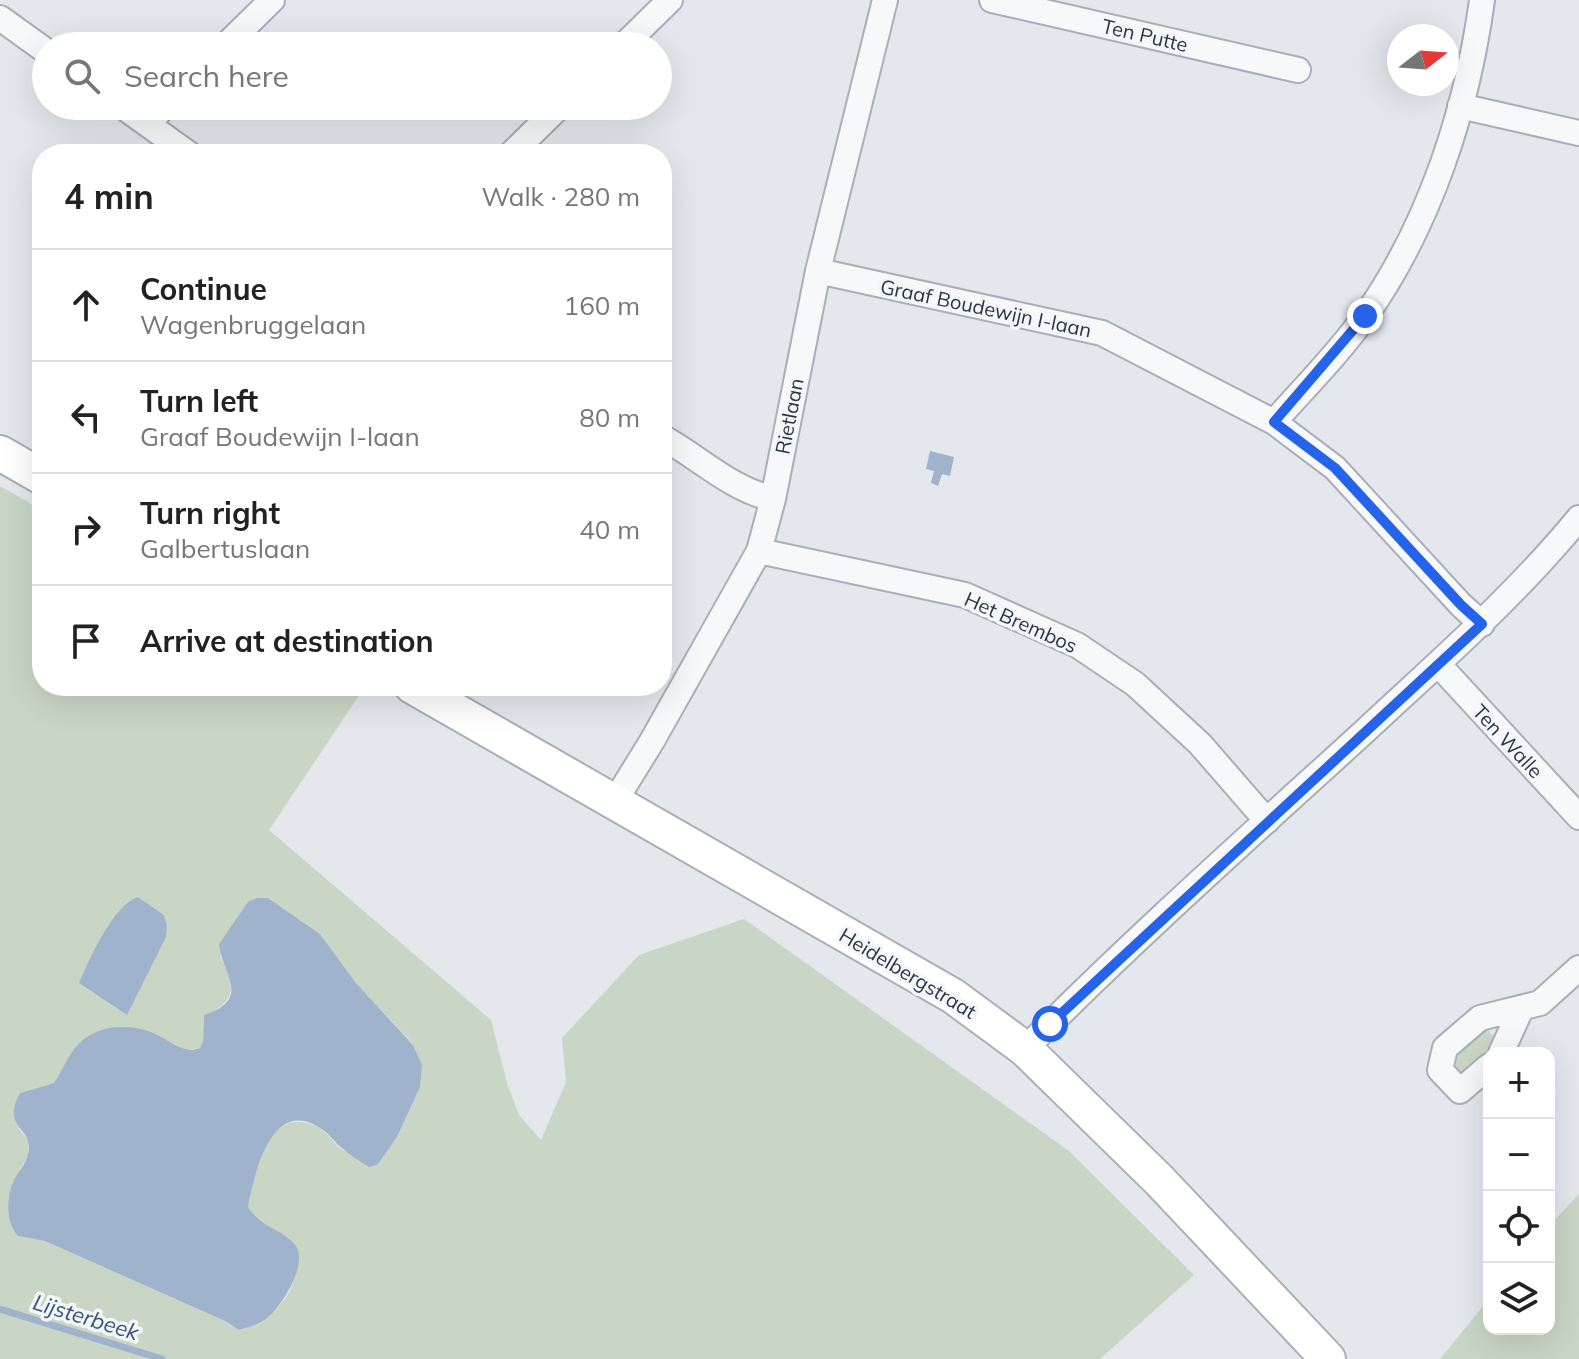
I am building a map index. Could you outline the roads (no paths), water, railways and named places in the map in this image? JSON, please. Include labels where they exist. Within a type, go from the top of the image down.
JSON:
[{"type":"main road","points":[[0,453],[32,471]]},
{"type":"main road","name":"Heidelbergstraat","points":[[430,696],[953,996],[1025,1049],[1159,1180],[1328,1359]]},
{"type":"street","points":[[239,32],[272,0]]},
{"type":"street","points":[[637,32],[670,0]]},
{"type":"street","name":"Rietlaan","points":[[615,801],[759,551],[773,499],[818,271],[885,0]]},
{"type":"street","name":"Ten Putte","points":[[992,0],[1298,70]]},
{"type":"street","points":[[1274,422],[1365,316],[1403,254],[1435,185],[1460,106],[1482,0]]},
{"type":"street","points":[[0,18],[32,41]]},
{"type":"street","points":[[1460,106],[1579,133]]},
{"type":"street","points":[[141,120],[175,144]]},
{"type":"street","points":[[147,124],[151,120]]},
{"type":"street","points":[[521,144],[546,120]]},
{"type":"street","name":"Graaf Boudewijn I-laan","points":[[818,271],[1102,333],[1274,422],[1335,468],[1482,624]]},
{"type":"street","points":[[672,443],[701,465],[755,495],[773,499]]},
{"type":"street","points":[[1025,1049],[1482,624],[1547,557],[1579,518]]},
{"type":"street","name":"Het Brembos","points":[[759,551],[965,595],[1077,645],[1135,684],[1200,744],[1267,821]]},
{"type":"street","name":"Ten Walle","points":[[1438,664],[1579,817]]},
{"type":"street","points":[[1483,1071],[1460,1091],[1440,1070],[1445,1048],[1480,1018],[1540,1003],[1579,968]]},
{"type":"street","points":[[1504,1047],[1521,1009]]},
{"type":"water","points":[[930,451],[954,457],[950,476],[942,474],[938,486],[931,483],[934,471],[926,469]]},
{"type":"water","points":[[138,897],[164,915],[166,937],[127,1015],[79,983],[111,922],[129,902]]},
{"type":"water","points":[[268,898],[320,934],[356,983],[413,1045],[422,1065],[420,1087],[397,1137],[378,1164],[369,1167],[346,1152],[323,1130],[303,1121],[289,1122],[277,1130],[260,1160],[248,1207],[260,1220],[291,1240],[299,1254],[299,1264],[292,1285],[273,1312],[261,1322],[239,1330],[45,1241],[18,1236],[9,1218],[8,1203],[13,1182],[25,1161],[29,1145],[14,1114],[20,1093],[54,1083],[76,1046],[104,1029],[123,1027],[142,1030],[184,1049],[200,1048],[204,1015],[219,1009],[231,994],[219,944],[248,902]]},
{"type":"waterway","name":"Lijsterbeek","points":[[0,1309],[162,1359]]}]
